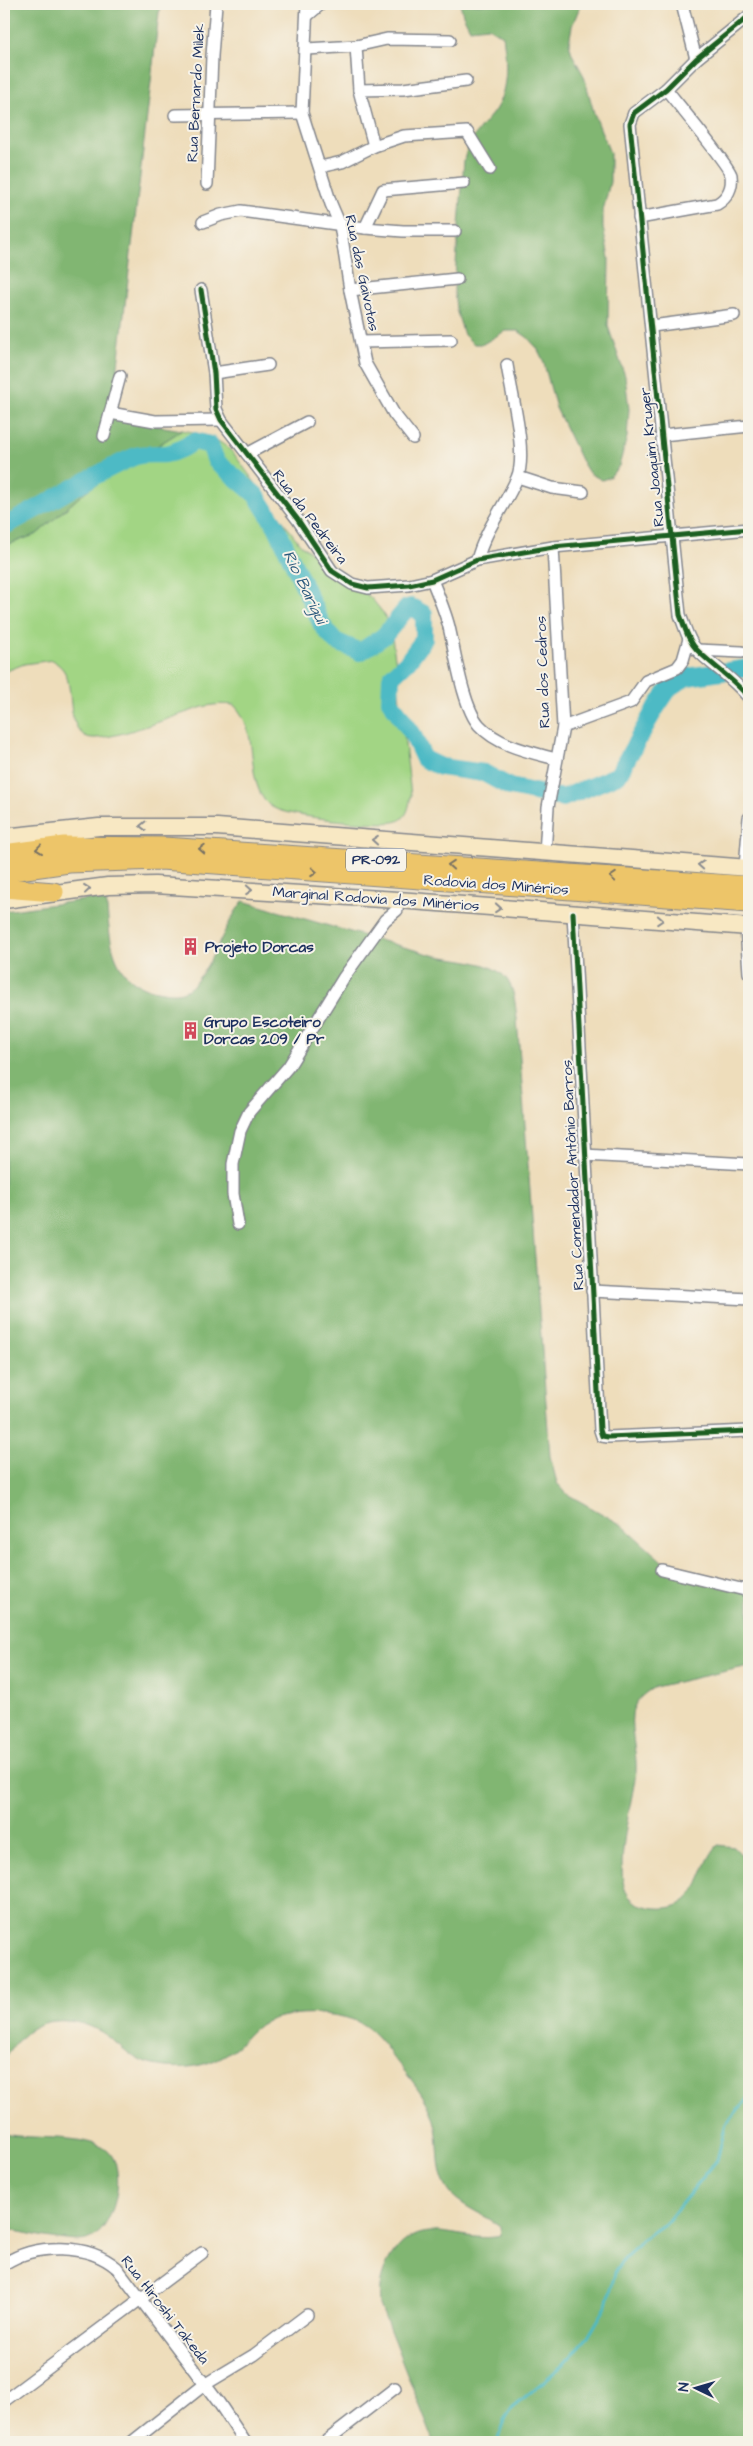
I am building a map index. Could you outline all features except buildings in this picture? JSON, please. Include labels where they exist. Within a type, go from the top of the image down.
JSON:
[{"type":"main road","points":[[4,837],[99,827],[178,826],[545,854],[748,874]]},
{"type":"main road","name":"Rodovia dos Minérios","points":[[4,854],[64,846],[164,847],[748,874]]},
{"type":"main road","name":"Rodovia dos Minérios","points":[[4,872],[69,863],[161,860],[749,903]]},
{"type":"main road","name":"Marginal Rodovia dos Minérios","points":[[4,900],[108,886],[155,885],[398,900],[748,927]]},
{"type":"main road","points":[[4,888],[54,892]]},
{"type":"street","name":"Rua Bernardo Milek","points":[[207,184],[216,4]]},
{"type":"street","name":"Rua das Gaivotas","points":[[321,4],[307,9],[307,49],[302,113],[340,225],[350,290],[365,363],[394,414],[413,438]]},
{"type":"street","points":[[682,4],[696,59]]},
{"type":"street","name":"Rua Joaquim Kruger","points":[[749,16],[696,59],[666,89],[634,113],[630,124],[680,615],[689,639],[697,650],[736,682],[749,698]]},
{"type":"street","points":[[307,49],[356,46],[387,39],[450,40]]},
{"type":"street","points":[[356,46],[359,90],[374,146]]},
{"type":"street","points":[[359,90],[403,89],[466,81]]},
{"type":"street","points":[[639,218],[717,204],[725,198],[730,188],[728,170],[666,89]]},
{"type":"street","points":[[174,115],[302,113]]},
{"type":"street","points":[[320,167],[342,162],[374,146],[404,136],[467,132],[490,169]]},
{"type":"street","points":[[365,228],[383,190],[464,183]]},
{"type":"street","points":[[203,222],[221,215],[240,211],[365,228],[403,231],[455,231]]},
{"type":"street","points":[[350,290],[457,279]]},
{"type":"street","points":[[110,412],[155,421],[221,420],[216,409],[214,373],[201,290]]},
{"type":"street","points":[[652,326],[734,315]]},
{"type":"street","points":[[361,342],[451,340]]},
{"type":"street","points":[[214,373],[268,365]]},
{"type":"street","points":[[476,560],[480,546],[518,477],[522,458],[507,365]]},
{"type":"street","points":[[104,436],[120,376]]},
{"type":"street","name":"Rua da Pedreira","points":[[221,420],[298,520],[332,571],[352,584],[368,588],[409,585],[432,580],[476,560],[553,547],[749,529]]},
{"type":"street","points":[[247,454],[307,422]]},
{"type":"street","points":[[662,435],[749,426]]},
{"type":"street","points":[[518,477],[552,488],[583,492]]},
{"type":"street","name":"Rua dos Cedros","points":[[545,854],[548,807],[563,727],[553,547]]},
{"type":"street","points":[[432,580],[448,624],[464,691],[474,719],[487,732],[502,741],[556,759]]},
{"type":"street","points":[[563,727],[631,702],[646,681],[677,668],[683,660],[689,639]]},
{"type":"street","points":[[697,650],[742,652]]},
{"type":"street","points":[[748,874],[749,818]]},
{"type":"street","points":[[238,1224],[233,1194],[233,1164],[240,1131],[249,1112],[289,1066],[344,977],[385,920],[397,910],[398,900]]},
{"type":"street","name":"Rua Comendador Antônio Barros","points":[[573,913],[584,1155],[600,1430],[602,1436],[749,1431]]},
{"type":"street","points":[[748,927],[749,973]]},
{"type":"street","points":[[584,1155],[749,1164]]},
{"type":"street","points":[[592,1291],[749,1299]]},
{"type":"street","points":[[662,1570],[749,1591]]},
{"type":"street","name":"Rua Hiroshi Takeda","points":[[4,2264],[26,2253],[47,2249],[88,2251],[106,2258],[117,2268],[245,2442]]},
{"type":"street","points":[[4,2401],[139,2298],[202,2253]]},
{"type":"street","points":[[132,2442],[204,2385],[254,2355],[307,2315]]},
{"type":"street","points":[[325,2442],[395,2388]]},
{"type":"green space","points":[[4,4],[160,4],[114,400],[118,411],[135,422],[182,430],[86,491],[37,534],[4,546]]},
{"type":"green space","points":[[460,4],[581,4],[572,26],[569,43],[572,54],[584,76],[594,113],[610,153],[610,182],[603,211],[603,227],[609,258],[608,326],[625,376],[629,409],[627,437],[619,466],[610,477],[602,480],[589,473],[581,460],[556,408],[543,360],[537,348],[527,337],[518,331],[505,331],[483,344],[474,344],[464,335],[456,309],[454,290],[464,160],[472,140],[498,106],[504,87],[506,66],[503,36],[488,27],[470,29]]},
{"type":"green space","points":[[182,430],[210,437],[228,448],[300,544],[372,599],[384,614],[392,637],[411,795],[409,806],[402,819],[389,823],[356,822],[297,815],[272,807],[265,801],[259,790],[255,778],[247,727],[242,715],[234,705],[207,706],[125,733],[94,738],[85,736],[75,723],[67,678],[63,670],[53,660],[24,664],[4,672],[4,546],[37,534],[86,491]]},
{"type":"green space","points":[[106,897],[112,944],[116,958],[123,970],[132,980],[145,988],[163,992],[180,993],[194,984],[208,965],[243,901],[429,954],[486,965],[502,974],[510,984],[515,1001],[517,1019],[550,1456],[557,1483],[567,1494],[622,1525],[673,1571],[749,1586],[749,1666],[655,1687],[643,1695],[634,1707],[632,1730],[636,1756],[636,1772],[625,1835],[622,1870],[624,1884],[631,1899],[645,1906],[666,1908],[678,1905],[693,1892],[706,1863],[718,1845],[734,1847],[749,1863],[749,2442],[434,2442],[380,2305],[380,2285],[383,2274],[391,2257],[403,2243],[415,2235],[428,2232],[442,2232],[486,2238],[501,2236],[500,2226],[463,2204],[446,2187],[440,2169],[434,2120],[427,2103],[383,2043],[362,2024],[352,2019],[325,2014],[296,2014],[282,2017],[270,2020],[256,2027],[235,2048],[216,2060],[196,2066],[175,2068],[153,2065],[139,2060],[106,2035],[87,2025],[76,2022],[55,2021],[35,2027],[26,2033],[4,2059],[4,911]]},
{"type":"green space","points":[[4,2134],[79,2140],[102,2147],[111,2154],[116,2166],[118,2180],[116,2195],[106,2224],[97,2234],[87,2240],[79,2241],[4,2229]]},
{"type":"waterway","name":"Rio Barigui","points":[[4,526],[102,472],[136,456],[170,453],[194,441],[210,445],[216,461],[256,495],[276,526],[322,625],[335,641],[360,652],[384,636],[407,608],[411,607],[424,614],[424,639],[408,661],[391,677],[390,701],[412,733],[424,759],[441,767],[484,773],[510,787],[563,798],[618,775],[654,711],[670,687],[687,677],[749,668]]},
{"type":"waterway","points":[[497,2442],[504,2420],[512,2408],[563,2365],[588,2337],[607,2305],[616,2269],[641,2240],[666,2223],[717,2160],[726,2124],[749,2097]]},
{"type":"cycle path","points":[[749,16],[696,59],[666,89],[634,113],[630,124],[680,615],[694,646],[749,698]]},
{"type":"cycle path","points":[[201,290],[214,373],[216,409],[221,420],[298,520],[332,571],[352,584],[368,588],[409,585],[432,580],[477,560],[553,547],[749,529]]},
{"type":"cycle path","points":[[573,913],[600,1430],[602,1436],[749,1431]]},
{"type":"place","name":"Projeto Dorcas","points":[[191,947]]},
{"type":"place","name":"Grupo Escoteiro Dorcas 209 / Pr","points":[[190,1031]]}]
